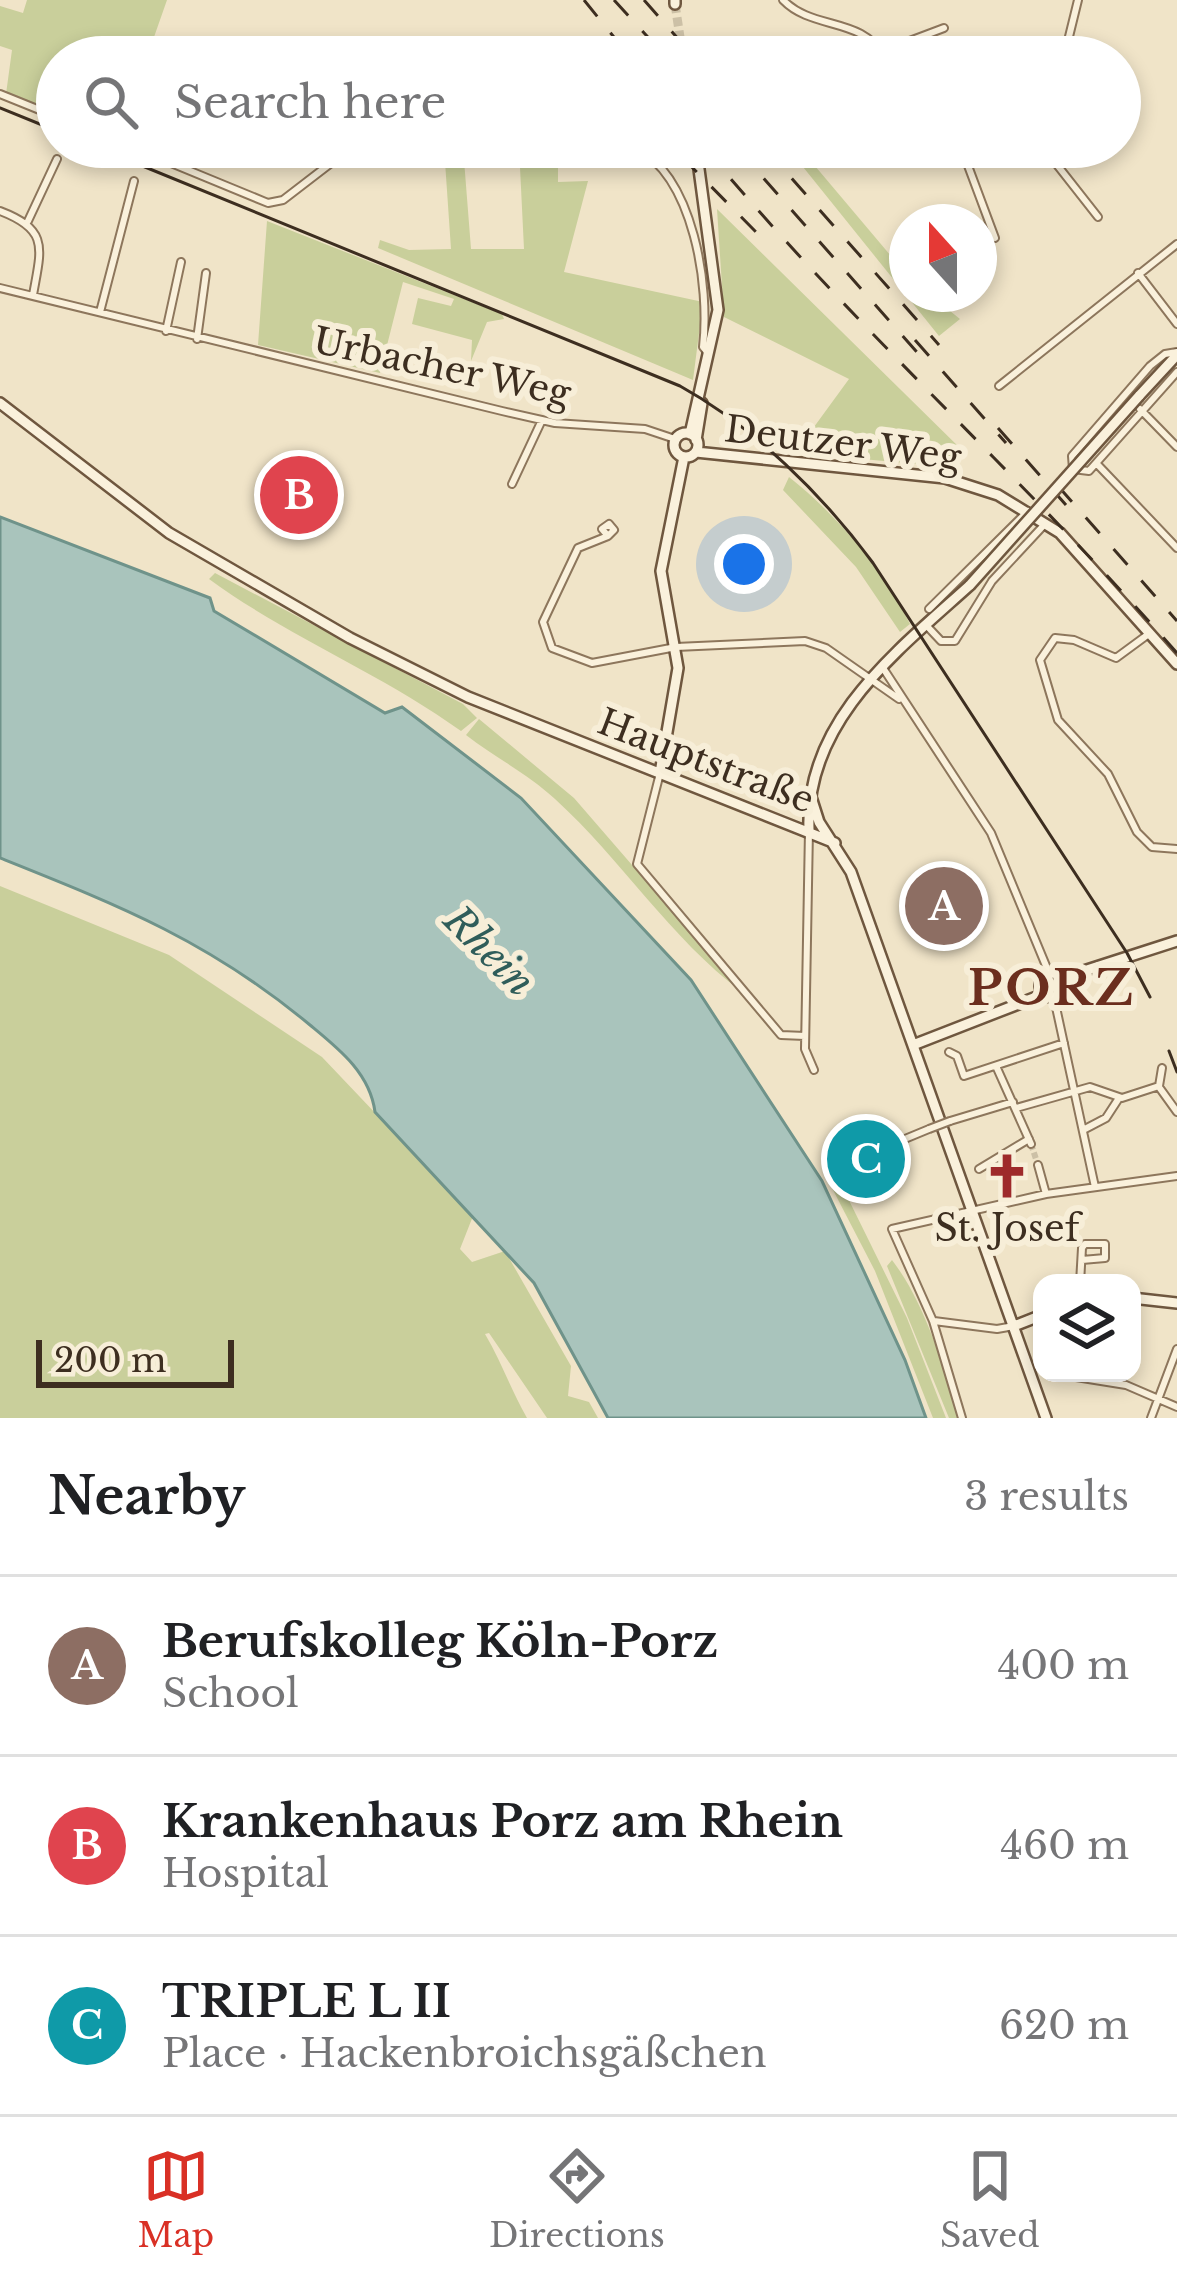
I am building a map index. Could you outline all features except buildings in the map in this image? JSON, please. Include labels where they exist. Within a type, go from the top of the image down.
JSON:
[{"type":"main road","points":[[660,773],[678,690],[676,646],[661,581],[684,457],[694,442],[717,288],[699,168]]},
{"type":"main road","points":[[809,829],[811,797],[830,737],[870,679],[970,585],[1177,353]]},
{"type":"main road","name":"Hauptstraße","points":[[0,404],[121,500],[264,590],[448,688],[835,843],[851,872],[1014,1326],[1033,1366]]},
{"type":"main road","points":[[684,457],[675,450],[675,439],[694,442]]},
{"type":"main road","name":"Deutzer Weg","points":[[694,442],[957,480],[1028,511],[1046,523],[1177,664]]},
{"type":"main road","points":[[783,820],[801,811],[811,797]]},
{"type":"main road","points":[[811,797],[835,843]]},
{"type":"main road","points":[[913,1045],[1049,996],[1063,981],[1177,944]]},
{"type":"main road","points":[[1049,996],[1040,982],[1049,973],[1063,981]]},
{"type":"main road","points":[[905,1025],[934,1038]]},
{"type":"main road","points":[[918,1064],[934,1038]]},
{"type":"main road","points":[[1141,1299],[1177,1303]]},
{"type":"main road","points":[[1014,1326],[1033,1319]]},
{"type":"main road","name":"Hauptstraße","points":[[1039,1382],[1046,1418]]},
{"type":"street","points":[[783,0],[803,15],[858,30],[864,36]]},
{"type":"street","points":[[1069,36],[1078,0]]},
{"type":"street","points":[[925,36],[944,28]]},
{"type":"street","points":[[0,94],[36,109]]},
{"type":"street","points":[[28,222],[53,168]]},
{"type":"street","points":[[182,168],[268,203],[283,200],[324,168]]},
{"type":"street","points":[[664,168],[678,192],[704,278],[703,347],[710,354]]},
{"type":"street","points":[[969,168],[982,204]]},
{"type":"street","points":[[1060,168],[1098,217]]},
{"type":"street","points":[[100,312],[134,181]]},
{"type":"street","points":[[0,212],[28,222],[39,242],[33,295]]},
{"type":"street","points":[[999,386],[1177,244]]},
{"type":"street","points":[[166,331],[181,262]]},
{"type":"street","points":[[197,339],[206,273]]},
{"type":"street","points":[[1138,273],[1177,324]]},
{"type":"street","name":"Urbacher Weg","points":[[0,288],[542,420],[645,429],[675,439]]},
{"type":"street","points":[[1177,353],[1150,366],[1071,462],[1081,474],[1177,373]]},
{"type":"street","points":[[1140,409],[1177,447]]},
{"type":"street","points":[[512,484],[542,420]]},
{"type":"street","points":[[1096,463],[1177,548]]},
{"type":"street","points":[[929,609],[1028,511]]},
{"type":"street","points":[[926,625],[943,642],[955,641],[992,581],[1046,523]]},
{"type":"street","points":[[608,536],[576,551],[543,622],[547,642],[592,663],[676,646],[805,641],[826,648],[899,699]]},
{"type":"street","points":[[1150,634],[1116,658],[1074,640],[1055,638],[1044,648],[1040,664],[1058,720],[1108,774],[1137,832],[1152,847],[1177,849]]},
{"type":"street","points":[[883,664],[899,699],[991,833],[1049,973]]},
{"type":"street","points":[[660,773],[637,864],[781,1035],[805,1036]]},
{"type":"street","points":[[809,829],[805,1036],[814,1070]]},
{"type":"street","points":[[1049,996],[1078,1090],[1095,1187]]},
{"type":"street","points":[[950,1052],[958,1056],[964,1076],[1064,1043]]},
{"type":"street","points":[[979,1168],[1030,1142],[996,1066]]},
{"type":"street","points":[[1159,1086],[1162,1068]]},
{"type":"street","points":[[854,1160],[950,1121],[1090,1087],[1119,1098],[1159,1086],[1168,1091],[1177,1112]]},
{"type":"street","points":[[1085,1129],[1106,1118],[1119,1098]]},
{"type":"street","points":[[1038,1165],[1046,1194]]},
{"type":"street","points":[[962,1418],[933,1321],[892,1228],[1046,1194],[1177,1176]]},
{"type":"street","points":[[1081,1274],[1082,1260]]},
{"type":"street","points":[[933,1321],[997,1329],[1014,1326]]},
{"type":"street","points":[[1151,1418],[1177,1349]]},
{"type":"street","points":[[1108,1382],[1160,1397],[1177,1407]]},
{"type":"green space","points":[[27,0],[167,0],[154,36],[36,36],[36,105],[6,94],[12,50],[0,46],[0,6],[23,13]]},
{"type":"green space","points":[[445,168],[465,168],[471,249],[524,249],[520,168],[558,168],[558,182],[588,181],[564,272],[703,302],[693,380],[378,248],[380,240],[409,250],[451,249]]},
{"type":"green space","points":[[804,168],[817,168],[889,254],[889,274]]},
{"type":"green space","points":[[717,209],[964,452],[951,467],[795,453],[849,379],[724,317]]},
{"type":"green space","points":[[267,221],[502,314],[504,319],[487,322],[471,361],[472,340],[412,324],[418,298],[451,306],[454,299],[403,282],[380,373],[258,345]]},
{"type":"green space","points":[[920,312],[951,312],[960,319],[939,336]]},
{"type":"green space","points":[[789,477],[841,525],[872,563],[910,624],[900,632],[856,567],[783,490]]},
{"type":"green space","points":[[215,573],[463,704],[477,718],[461,731],[239,600],[209,579]]},
{"type":"green space","points":[[479,719],[574,798],[742,992],[692,948],[555,799],[466,735]]},
{"type":"green space","points":[[0,886],[169,955],[322,1057],[473,1216],[460,1249],[472,1262],[505,1251],[571,1366],[568,1396],[589,1402],[598,1418],[547,1418],[489,1333],[485,1334],[527,1418],[0,1418]]},
{"type":"green space","points":[[840,1182],[907,1318],[946,1418],[933,1418],[875,1271],[832,1188]]},
{"type":"green space","points":[[892,1260],[923,1314],[960,1418],[949,1418],[887,1266]]},
{"type":"water","name":"Rhein","points":[[0,517],[210,598],[214,611],[385,713],[402,707],[521,798],[691,980],[822,1181],[905,1360],[926,1418],[608,1418],[534,1283],[375,1112],[367,1085],[332,1043],[273,996],[199,948],[124,910],[0,858]]},
{"type":"tunnel","points":[[675,4],[680,36]]},
{"type":"tunnel","points":[[1031,1144],[1038,1165]]},
{"type":"tram line","points":[[0,108],[36,123]]},
{"type":"tram line","points":[[147,168],[680,386],[760,442],[832,512],[873,563],[1127,953],[1150,997]]},
{"type":"tram line","points":[[1169,1051],[1177,1072]]},
{"type":"railway","points":[[584,0],[613,36]]},
{"type":"railway","points":[[614,0],[647,36]]},
{"type":"railway","points":[[644,0],[676,36]]},
{"type":"railway","points":[[693,168],[756,232]]},
{"type":"railway","points":[[722,168],[819,277],[1177,653]]},
{"type":"railway","points":[[755,168],[923,359]]},
{"type":"railway","points":[[783,168],[939,345]]},
{"type":"railway","points":[[915,340],[1006,443]]},
{"type":"railway","points":[[998,428],[1066,505]]},
{"type":"railway","points":[[1058,486],[1177,621]]},
{"type":"place","name":"Krankenhaus Porz am Rhein","points":[[299,495]]},
{"type":"place","name":"Berufskolleg Köln-Porz","points":[[944,906]]},
{"type":"place","name":"TRIPLE L II","points":[[866,1159]]},
{"type":"place","name":"St. Josef","points":[[1007,1176]]},
{"type":"district","name":"PORZ","points":[[1052,988]]}]
